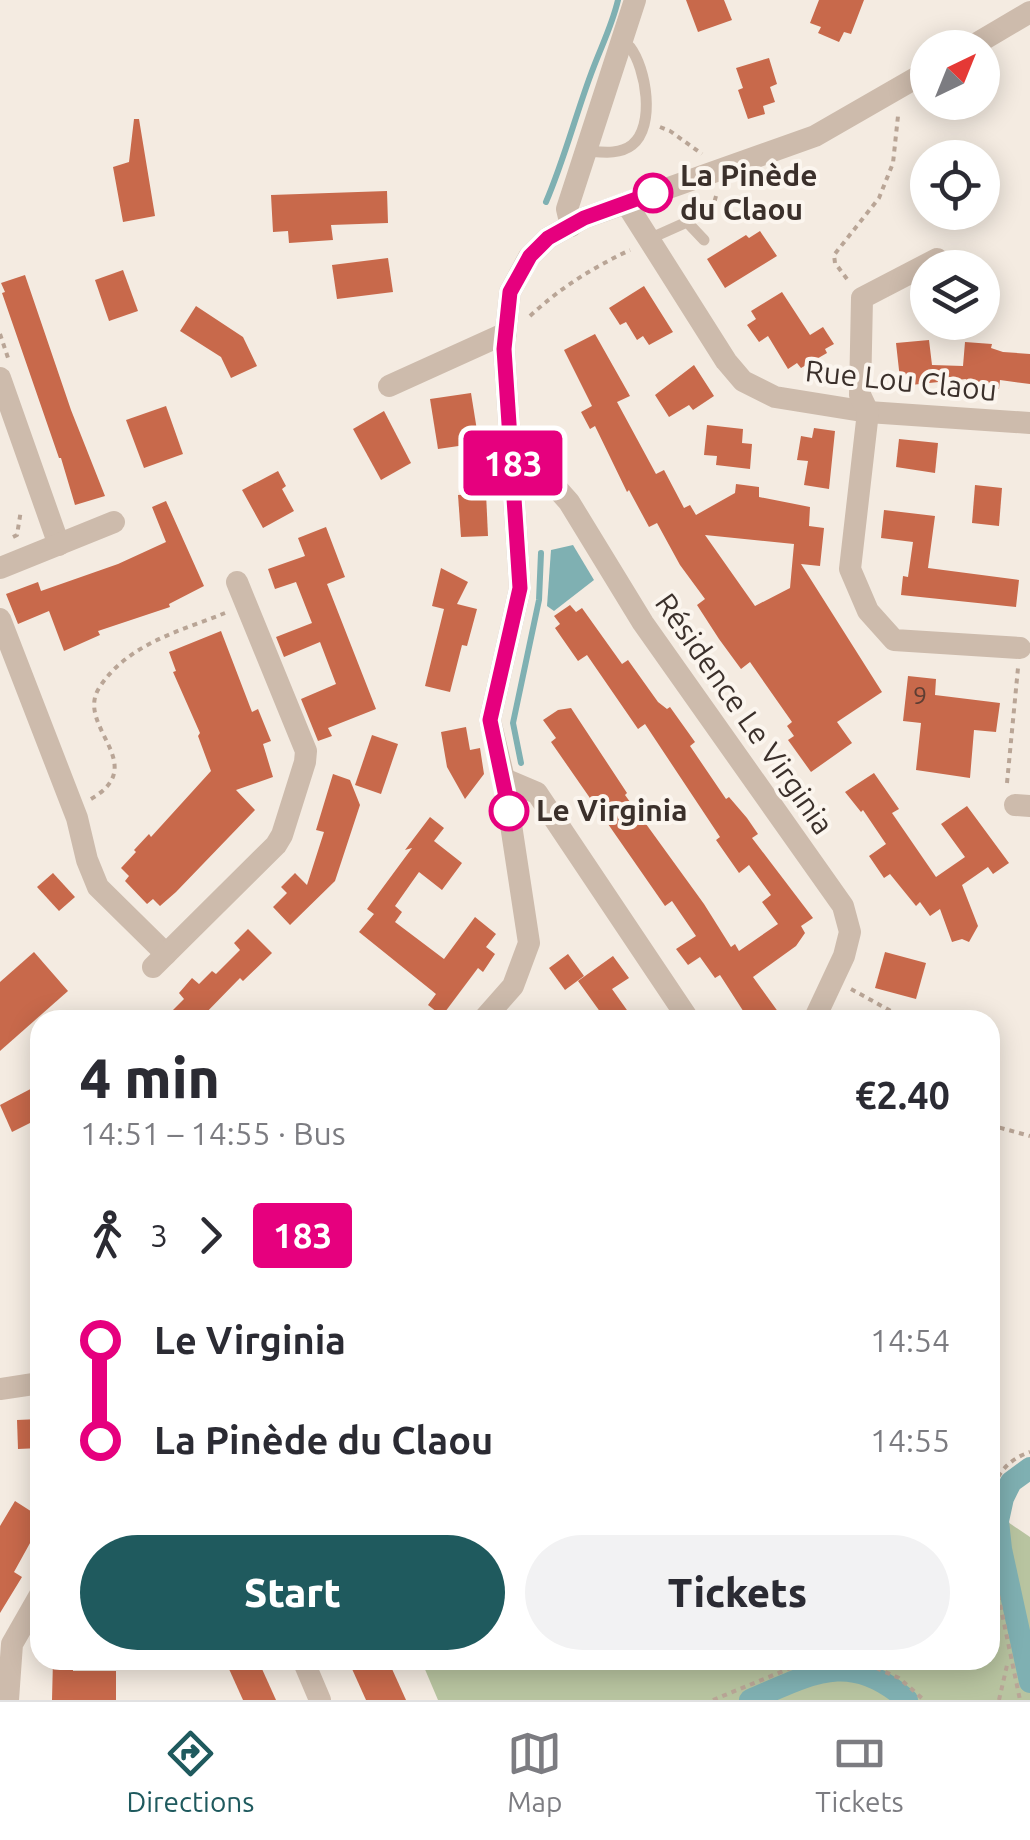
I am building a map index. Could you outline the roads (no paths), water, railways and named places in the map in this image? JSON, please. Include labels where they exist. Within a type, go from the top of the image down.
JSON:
[{"type":"street","points":[[571,226],[567,209],[636,0]]},
{"type":"street","points":[[1000,33],[1026,20]]},
{"type":"street","points":[[492,1010],[513,986],[529,943],[504,779],[490,720],[520,588],[506,332],[510,292],[530,256],[548,238],[626,203],[815,136],[910,82]]},
{"type":"street","name":"Rue Lou Claou","points":[[626,203],[642,244],[743,381],[775,397],[868,412],[1030,424]]},
{"type":"street","points":[[910,273],[862,298],[860,396],[868,412],[850,569],[868,611],[894,640],[1020,648]]},
{"type":"street","points":[[389,386],[506,332]]},
{"type":"street","points":[[0,378],[59,545]]},
{"type":"street","name":"Résidence Le Virginia","points":[[514,483],[553,484],[570,502],[643,623],[843,906],[850,932],[819,1010]]},
{"type":"street","points":[[0,568],[114,522]]},
{"type":"street","points":[[0,619],[72,806],[92,876],[160,960],[276,844],[305,762],[306,751],[241,593]]},
{"type":"street","points":[[504,779],[537,793],[682,1010]]},
{"type":"street","points":[[0,1389],[30,1384]]},
{"type":"street","points":[[8,1700],[12,1644],[30,1612]]},
{"type":"street","points":[[306,1670],[320,1700]]},
{"type":"lane","points":[[586,151],[615,153],[638,138],[646,108],[643,73],[630,47],[620,43]]},
{"type":"lane","points":[[642,244],[682,222],[693,226],[704,240]]},
{"type":"water","points":[[573,545],[594,580],[554,611],[547,606],[551,550]]},
{"type":"waterway","points":[[546,202],[618,0]]},
{"type":"waterway","points":[[521,763],[513,723],[539,600],[541,553]]},
{"type":"waterway","points":[[1000,1512],[1011,1482],[1030,1468]]},
{"type":"waterway","points":[[1000,1540],[1030,1682]]},
{"type":"waterway","points":[[750,1700],[830,1671],[867,1675],[907,1700]]},
{"type":"place","name":"La Pinède du Claou","points":[[653,193]]},
{"type":"place","name":"Le Virginia","points":[[509,811]]}]
